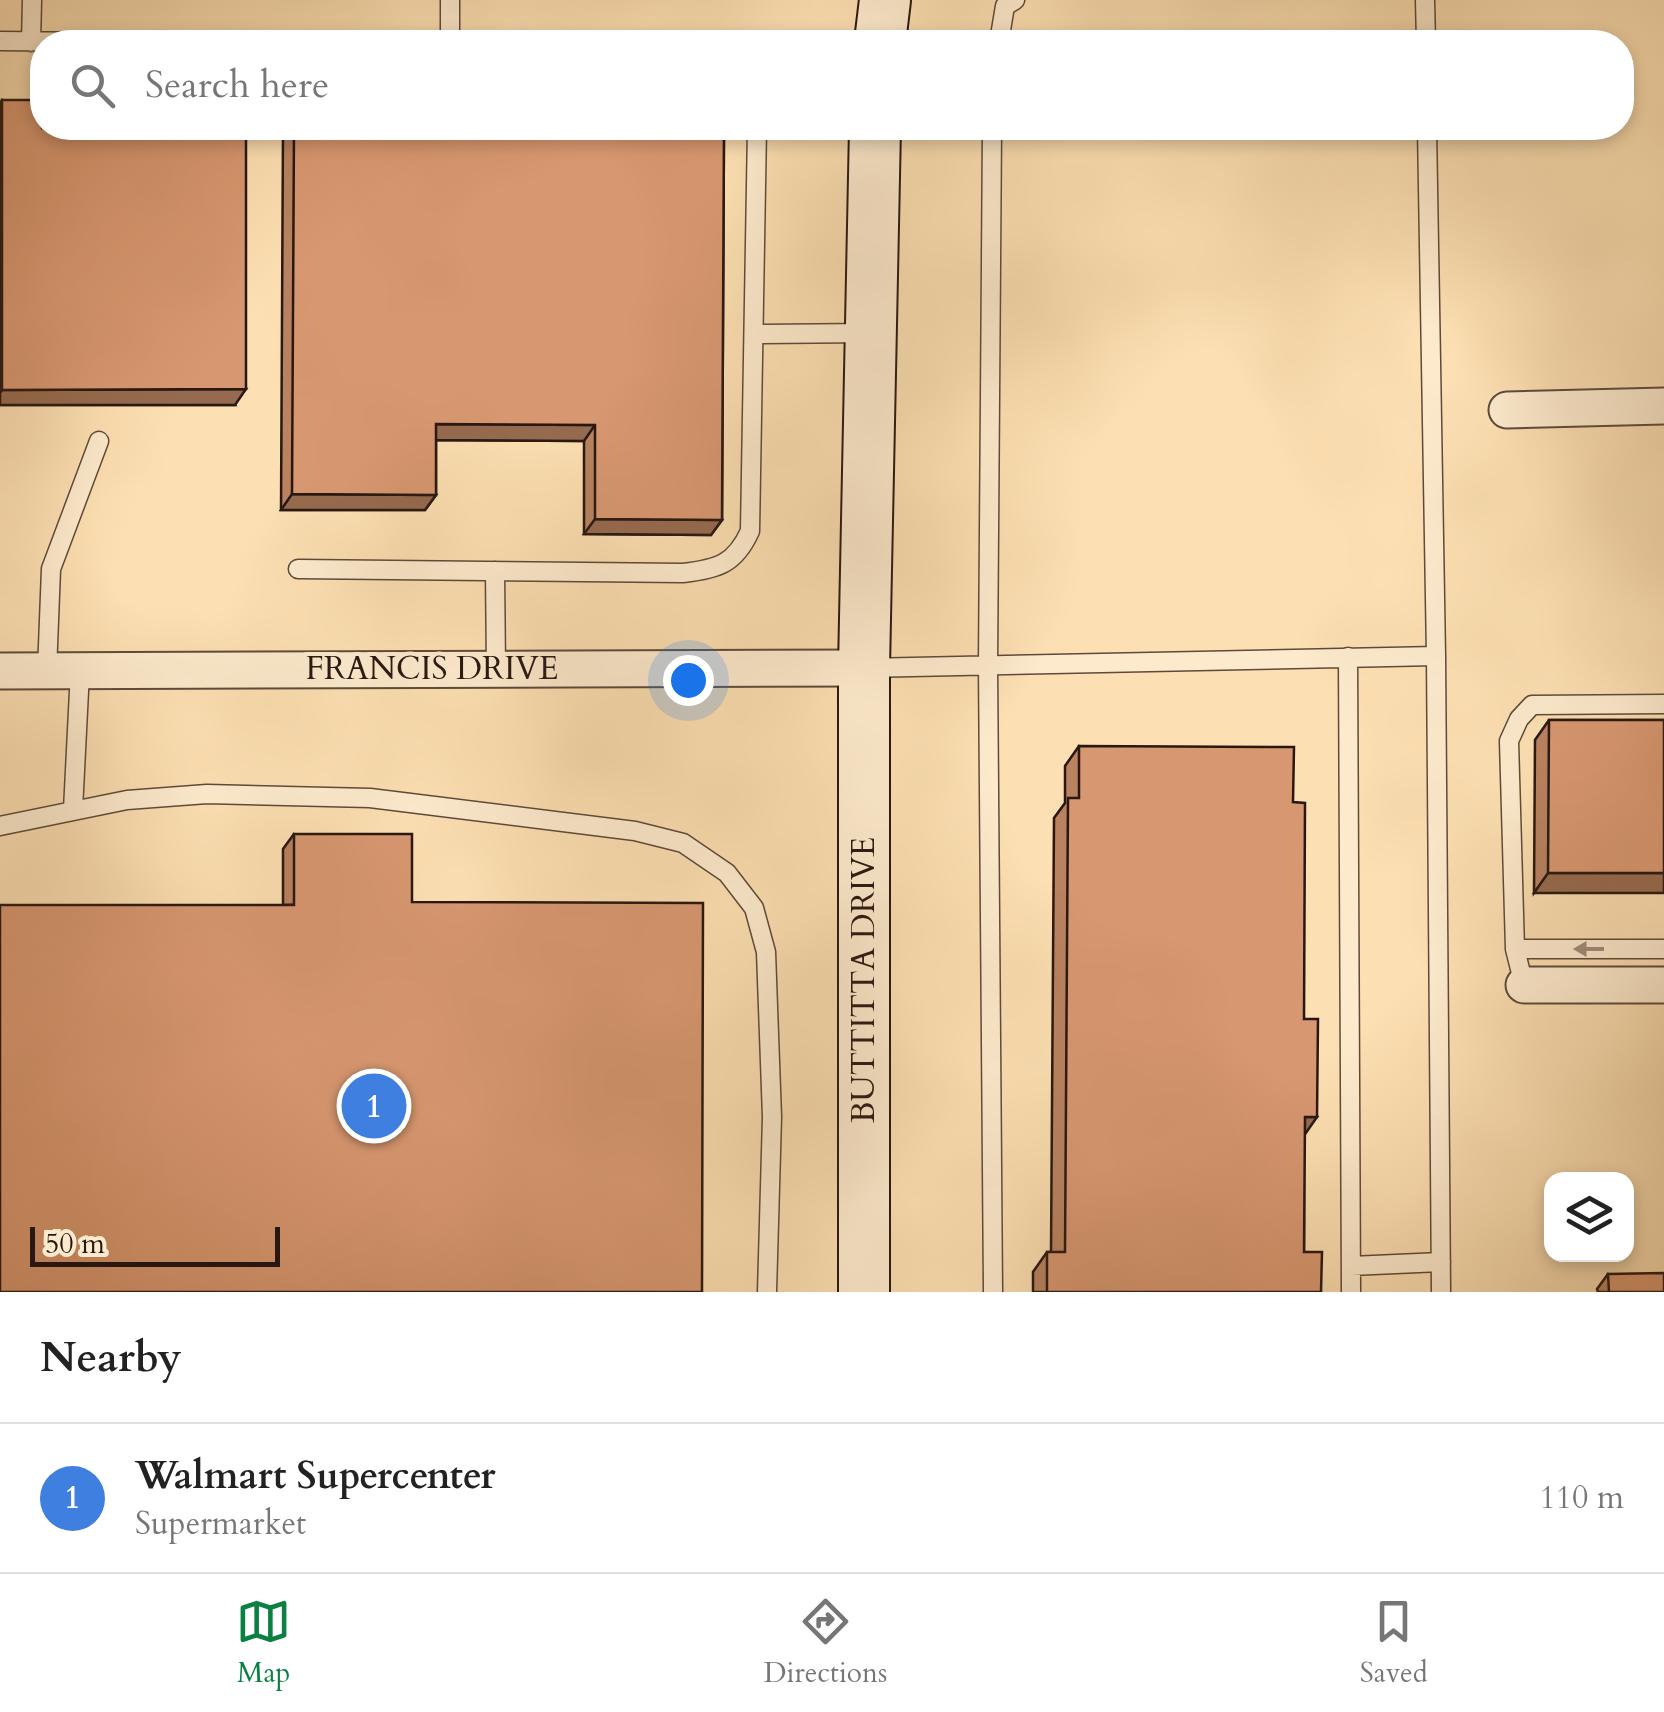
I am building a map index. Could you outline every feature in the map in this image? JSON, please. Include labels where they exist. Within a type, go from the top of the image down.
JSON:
[{"type":"street","name":"BUTTITTA DRIVE","points":[[864,1292],[864,668],[876,140]]},
{"type":"street","points":[[1506,410],[1664,406]]},
{"type":"street","name":"FRANCIS DRIVE","points":[[0,672],[864,668]]},
{"type":"street","points":[[1524,985],[1664,985]]},
{"type":"lane","points":[[31,30],[32,0]]},
{"type":"lane","points":[[450,0],[450,30]]},
{"type":"lane","points":[[1001,30],[1005,6],[1015,0]]},
{"type":"lane","points":[[1425,0],[1426,30]]},
{"type":"lane","points":[[0,41],[30,42]]},
{"type":"lane","points":[[298,569],[682,573],[712,570],[740,554],[750,531],[757,140]]},
{"type":"lane","points":[[992,140],[988,665],[993,1292]]},
{"type":"lane","points":[[1427,140],[1441,1292]]},
{"type":"lane","points":[[754,334],[870,333]]},
{"type":"lane","points":[[73,810],[64,671],[51,569],[99,441]]},
{"type":"lane","points":[[495,571],[496,669]]},
{"type":"lane","points":[[864,668],[1436,656]]},
{"type":"lane","points":[[1348,657],[1350,1292]]},
{"type":"lane","points":[[1524,985],[1515,949],[1509,741],[1519,719],[1532,705],[1664,704]]},
{"type":"lane","points":[[0,826],[73,810],[207,794],[370,798],[636,831],[683,843],[727,872],[754,908],[770,983],[767,1292]]},
{"type":"lane","points":[[1515,949],[1664,949]]},
{"type":"lane","points":[[1351,1266],[1441,1262]]},
{"type":"building","points":[[2,100],[30,100],[30,140],[246,140],[246,389],[2,390]]},
{"type":"building","points":[[294,140],[724,140],[722,520],[595,519],[595,425],[436,424],[436,495],[292,494]]},
{"type":"building","points":[[1549,720],[1664,720],[1664,873],[1548,873]]},
{"type":"building","points":[[1079,746],[1294,747],[1293,802],[1305,803],[1304,1019],[1318,1019],[1317,1117],[1305,1117],[1304,1252],[1322,1252],[1321,1292],[1047,1292],[1047,1252],[1065,1252],[1068,798],[1079,798]]},
{"type":"building","points":[[294,834],[412,834],[412,902],[703,903],[702,1292],[0,1292],[0,905],[294,905]]},
{"type":"building","points":[[1664,1273],[1664,1292],[1609,1292],[1608,1274]]},
{"type":"place","name":"Walmart Supercenter","points":[[374,1106]]}]
